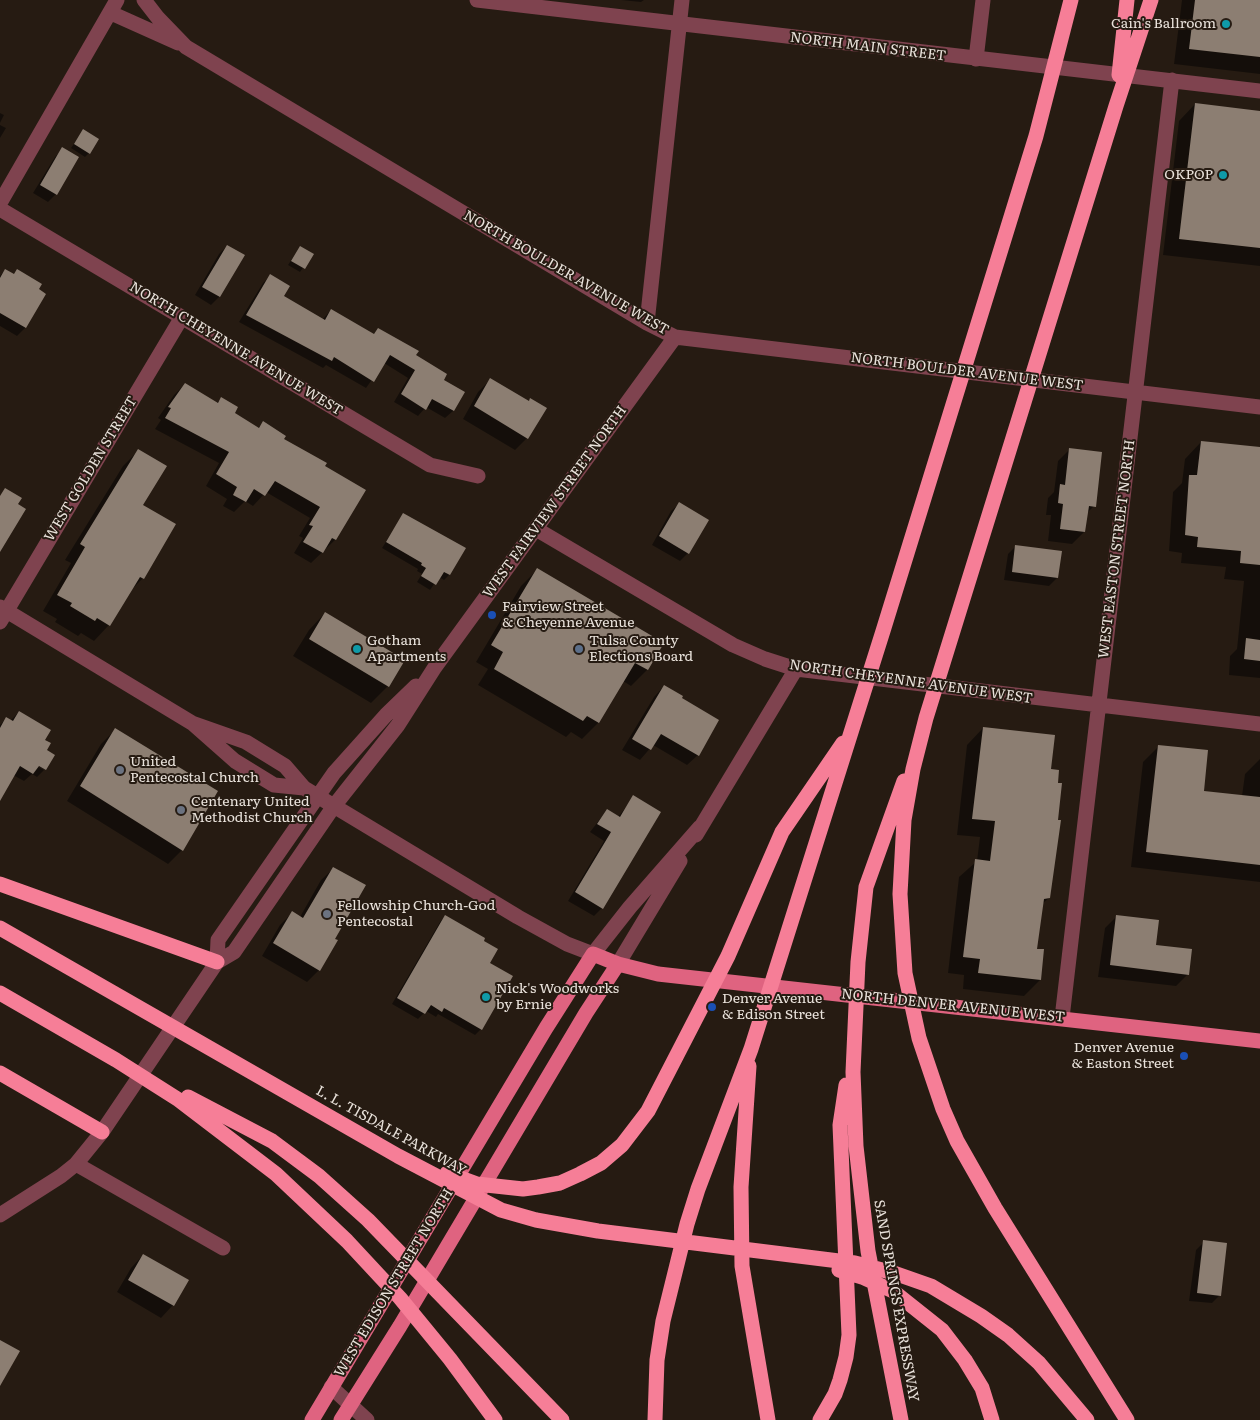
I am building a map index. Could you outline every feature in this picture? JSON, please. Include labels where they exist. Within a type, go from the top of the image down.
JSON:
[{"type":"highway","points":[[655,1420],[657,1360],[670,1285],[698,1189],[750,1050],[853,728],[1036,136],[1071,0]]},
{"type":"highway","points":[[1127,0],[1131,36]]},
{"type":"highway","points":[[1127,1420],[976,1176],[954,1133],[928,1067],[905,973],[900,894],[904,820],[913,769],[926,718],[1116,106],[1131,36],[1151,0]]},
{"type":"highway","name":"SAND SPRINGS EXPRESSWAY","points":[[901,1420],[864,1222],[854,1110],[854,1027],[866,887],[926,718]]},
{"type":"highway","points":[[398,1156],[477,1184],[523,1189],[560,1183],[600,1163],[628,1139],[648,1111],[684,1042],[745,918],[782,832],[853,728]]},
{"type":"highway","points":[[0,884],[217,962]]},
{"type":"highway","name":"L. L. TISDALE PARKWAY","points":[[0,928],[398,1156],[501,1210],[536,1220],[631,1236],[802,1258]]},
{"type":"highway","points":[[0,993],[116,1060],[179,1100],[230,1138],[308,1202],[400,1298],[450,1359],[495,1420]]},
{"type":"highway","points":[[820,1420],[837,1387],[846,1357],[849,1334],[840,1125],[854,1027]]},
{"type":"highway","points":[[750,1050],[740,1187],[742,1266],[768,1420]]},
{"type":"highway","points":[[116,1060],[272,1141],[320,1176],[368,1220],[562,1420]]},
{"type":"highway","points":[[0,1073],[105,1128]]},
{"type":"highway","points":[[802,1258],[855,1263],[894,1273],[930,1286],[981,1316],[1008,1335],[1039,1363],[1087,1420]]},
{"type":"highway","points":[[802,1258],[862,1277],[892,1291],[942,1330],[966,1360],[982,1388],[992,1420]]},
{"type":"main road","name":"NORTH DENVER AVENUE WEST","points":[[593,954],[618,964],[658,974],[1260,1041]]},
{"type":"main road","name":"WEST EDISON STREET NORTH","points":[[312,1420],[546,1028],[593,954]]},
{"type":"main road","name":"WEST EDISON STREET NORTH","points":[[341,1420],[586,1013],[618,964]]},
{"type":"street","name":"NORTH BOULDER AVENUE WEST","points":[[144,0],[158,18],[186,47],[647,323],[675,337],[1260,407]]},
{"type":"street","name":"NORTH MAIN STREET","points":[[477,0],[976,60],[1260,91]]},
{"type":"street","points":[[647,323],[682,0]]},
{"type":"street","points":[[976,60],[983,0]]},
{"type":"street","points":[[0,203],[114,6],[186,47]]},
{"type":"street","name":"WEST EASTON STREET NORTH","points":[[1062,1018],[1172,80]]},
{"type":"street","name":"NORTH CHEYENNE AVENUE WEST","points":[[0,209],[430,465],[478,476]]},
{"type":"street","name":"WEST GOLDEN STREET","points":[[2,614],[182,317]]},
{"type":"street","name":"WEST FAIRVIEW STREET NORTH","points":[[0,1215],[38,1192],[76,1164],[105,1128],[217,962],[234,952],[334,806],[398,725],[435,667],[675,337]]},
{"type":"street","name":"NORTH CHEYENNE AVENUE WEST","points":[[536,528],[726,641],[765,659],[796,669],[1260,724]]},
{"type":"street","name":"NORTH DENVER AVENUE WEST","points":[[2,614],[192,722],[246,742],[285,766],[304,788],[318,797],[518,917],[567,944],[593,954]]},
{"type":"street","name":"WEST FAIRVIEW STREET NORTH","points":[[217,962],[218,940],[338,769],[386,715],[435,667]]},
{"type":"street","name":"WEST EDISON STREET NORTH","points":[[618,964],[796,669]]},
{"type":"street","name":"NORTH DENVER AVENUE WEST","points":[[192,722],[235,761],[274,785],[304,788]]},
{"type":"street","name":"WEST EDISON STREET NORTH","points":[[593,954],[630,907],[700,827]]},
{"type":"street","points":[[76,1164],[223,1248]]},
{"type":"street","points":[[331,1387],[367,1420]]},
{"type":"building","name":"Cain's Ballroom","points":[[1195,0],[1260,0],[1260,57],[1189,49]]},
{"type":"building","name":"OKPOP","points":[[1195,103],[1260,111],[1260,248],[1179,239]]},
{"type":"building","points":[[83,129],[99,139],[90,154],[74,144]]},
{"type":"building","points":[[62,147],[79,157],[57,195],[40,185]]},
{"type":"building","points":[[227,245],[245,255],[220,297],[202,287]]},
{"type":"building","points":[[300,246],[314,254],[305,269],[291,261]]},
{"type":"building","points":[[5,269],[14,274],[17,269],[42,284],[39,289],[46,294],[26,328],[0,313],[0,278]]},
{"type":"building","points":[[270,274],[290,286],[284,296],[325,320],[331,309],[374,334],[378,328],[419,351],[416,355],[447,374],[444,380],[465,392],[454,411],[432,399],[426,410],[401,394],[415,370],[390,355],[374,382],[334,357],[332,361],[246,315]]},
{"type":"building","points":[[490,378],[529,401],[530,398],[547,408],[528,439],[474,406]]},
{"type":"building","points":[[185,383],[218,403],[221,397],[238,407],[235,413],[259,428],[263,421],[286,436],[284,439],[327,463],[325,466],[366,490],[336,540],[332,538],[323,553],[303,542],[313,526],[309,525],[320,507],[275,481],[265,496],[254,489],[246,502],[233,495],[237,487],[216,474],[229,452],[165,418],[171,408],[168,407]]},
{"type":"building","points":[[1201,441],[1260,447],[1260,565],[1240,563],[1241,551],[1197,547],[1198,537],[1185,535],[1189,475],[1197,475]]},
{"type":"building","points":[[1069,448],[1102,452],[1096,507],[1089,506],[1085,532],[1060,529],[1063,504],[1058,503],[1060,484],[1065,485]]},
{"type":"building","points":[[138,449],[167,466],[143,505],[176,524],[144,579],[140,577],[110,626],[97,618],[95,621],[70,606],[72,603],[57,595],[85,547],[80,544]]},
{"type":"building","points":[[5,488],[22,498],[18,504],[26,509],[0,552],[0,496]]},
{"type":"building","points":[[679,502],[709,520],[689,554],[659,536]]},
{"type":"building","points":[[403,513],[466,548],[450,575],[444,572],[436,585],[421,576],[426,568],[421,565],[422,563],[386,542]]},
{"type":"building","points":[[1015,545],[1062,551],[1058,578],[1012,572]]},
{"type":"building","name":"Tulsa County Elections Board","points":[[537,568],[664,643],[648,670],[635,663],[599,723],[587,716],[583,721],[494,669],[503,652],[491,645]]},
{"type":"building","name":"Gotham Apartments","points":[[325,612],[405,660],[389,687],[309,639]]},
{"type":"building","points":[[1246,638],[1260,640],[1260,661],[1244,659]]},
{"type":"building","points":[[664,685],[719,720],[699,756],[661,734],[651,750],[632,739]]},
{"type":"building","points":[[19,711],[51,730],[45,740],[51,743],[47,750],[55,755],[46,770],[39,766],[33,774],[20,766],[0,801],[0,728],[6,717],[13,721]]},
{"type":"building","points":[[983,727],[1055,735],[1051,769],[1059,770],[1058,783],[1062,783],[1058,820],[1061,820],[1050,898],[1044,899],[1037,949],[1044,949],[1041,980],[978,973],[980,959],[963,957],[975,859],[990,861],[995,821],[972,819]]},
{"type":"building","points":[[115,728],[218,791],[183,851],[80,786]]},
{"type":"building","points":[[1158,745],[1208,750],[1204,791],[1260,797],[1260,865],[1146,852]]},
{"type":"building","points":[[633,795],[661,812],[603,909],[575,892],[611,832],[597,824],[607,809],[620,817]]},
{"type":"building","name":"Fellowship Church-God Pentecostal","points":[[333,867],[366,885],[335,939],[338,940],[320,971],[273,943],[292,911],[303,918]]},
{"type":"building","points":[[445,915],[485,938],[484,941],[498,949],[490,963],[513,976],[482,1030],[444,1008],[442,1012],[431,1005],[425,1014],[397,998]]},
{"type":"building","points":[[1116,915],[1159,920],[1156,945],[1192,949],[1189,975],[1110,965]]},
{"type":"building","points":[[1203,1240],[1227,1243],[1221,1296],[1197,1293]]},
{"type":"building","points":[[143,1254],[189,1280],[174,1306],[128,1280]]},
{"type":"building","points":[[0,1340],[20,1351],[0,1386]]},
{"type":"place","name":"Cain's Ballroom","points":[[1226,24]]},
{"type":"place","name":"OKPOP","points":[[1223,175]]},
{"type":"place","name":"Fairview Street & Cheyenne Avenue","points":[[492,615]]},
{"type":"place","name":"Gotham Apartments","points":[[357,649]]},
{"type":"place","name":"Tulsa County Elections Board","points":[[579,649]]},
{"type":"place","name":"United Pentecostal Church","points":[[120,770]]},
{"type":"place","name":"Centenary United Methodist Church","points":[[181,810]]},
{"type":"place","name":"Fellowship Church-God Pentecostal","points":[[327,914]]},
{"type":"place","name":"Nick's Woodworks by Ernie","points":[[486,997]]},
{"type":"place","name":"Denver Avenue & Edison Street","points":[[712,1007]]},
{"type":"place","name":"Denver Avenue & Easton Street","points":[[1184,1056]]}]
